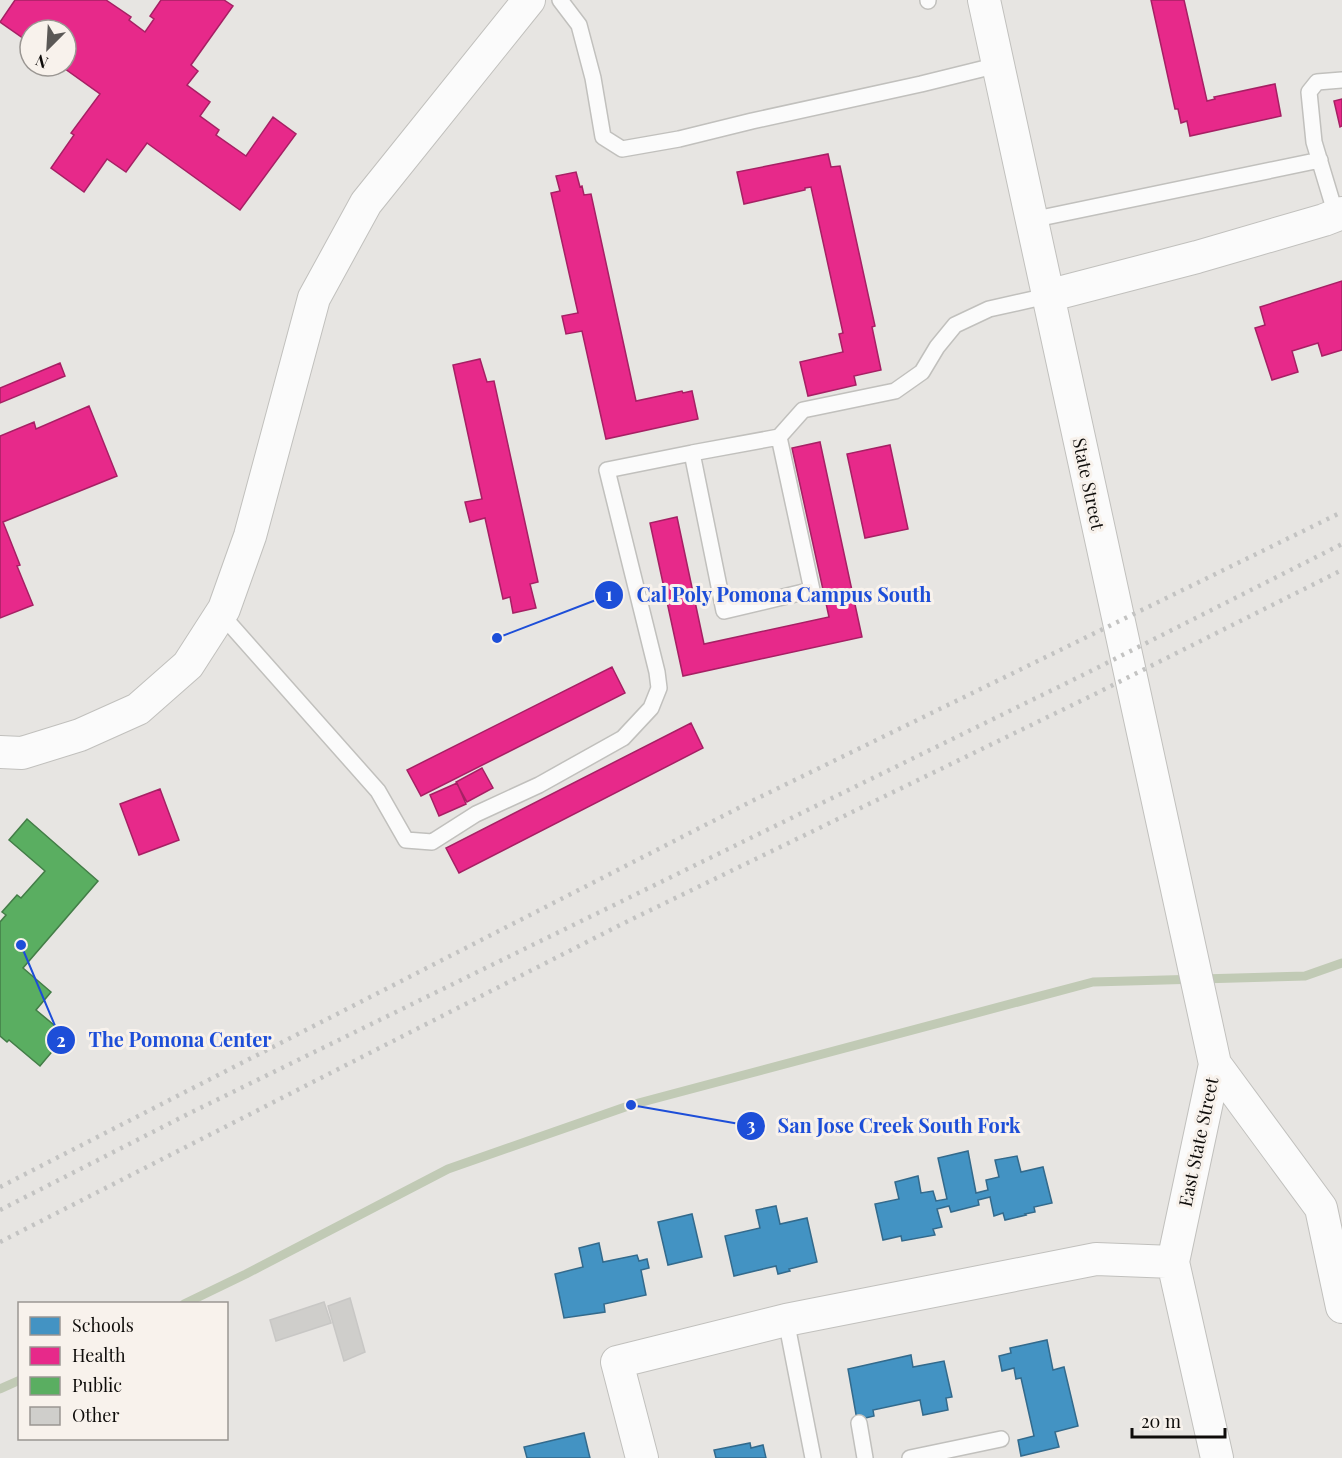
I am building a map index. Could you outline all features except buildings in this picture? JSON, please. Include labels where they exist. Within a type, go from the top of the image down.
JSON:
[{"type":"street","points":[[0,752],[22,753],[80,735],[138,709],[188,664],[221,614],[250,536],[314,298],[366,202],[529,0]]},
{"type":"street","name":"State Street","points":[[984,0],[1215,1064]]},
{"type":"street","points":[[1047,297],[1197,257],[1339,214]]},
{"type":"street","name":"East State Street","points":[[1215,1064],[1173,1262],[1217,1458]]},
{"type":"street","name":"East State Street","points":[[1215,1064],[1321,1208],[1342,1307]]},
{"type":"street","points":[[642,1458],[617,1362],[786,1320],[1096,1260],[1173,1262]]},
{"type":"lane","points":[[560,0],[579,25],[593,78],[603,137],[622,148],[679,140],[998,65]]},
{"type":"lane","points":[[1339,214],[1314,142],[1309,92],[1317,82],[1342,80]]},
{"type":"lane","points":[[1031,220],[1320,160]]},
{"type":"lane","points":[[221,614],[378,791],[406,840],[432,842],[476,814],[539,784],[623,738],[651,708],[659,688],[657,672],[607,470],[779,437],[802,410],[895,391],[922,372],[937,347],[955,325],[988,309],[1047,297]]},
{"type":"lane","points":[[692,453],[724,611],[812,590],[779,437]]},
{"type":"lane","points":[[786,1320],[813,1458]]},
{"type":"lane","points":[[859,1423],[865,1458]]},
{"type":"lane","points":[[909,1458],[1001,1439]]},
{"type":"waterway","points":[[188,1302],[448,1169],[631,1105],[1093,982],[1305,976],[1342,963]]},
{"type":"waterway","points":[[0,1389],[18,1381]]},
{"type":"railway","points":[[0,1187],[756,799],[1342,512]]},
{"type":"railway","points":[[0,1210],[190,1113],[1087,673],[1342,544]]},
{"type":"railway","points":[[0,1242],[624,923],[1095,694],[1342,570]]},
{"type":"place","name":"Cal Poly Pomona Campus South","points":[[497,638]]},
{"type":"place","name":"The Pomona Center","points":[[21,945]]},
{"type":"place","name":"San Jose Creek South Fork","points":[[631,1105]]}]
